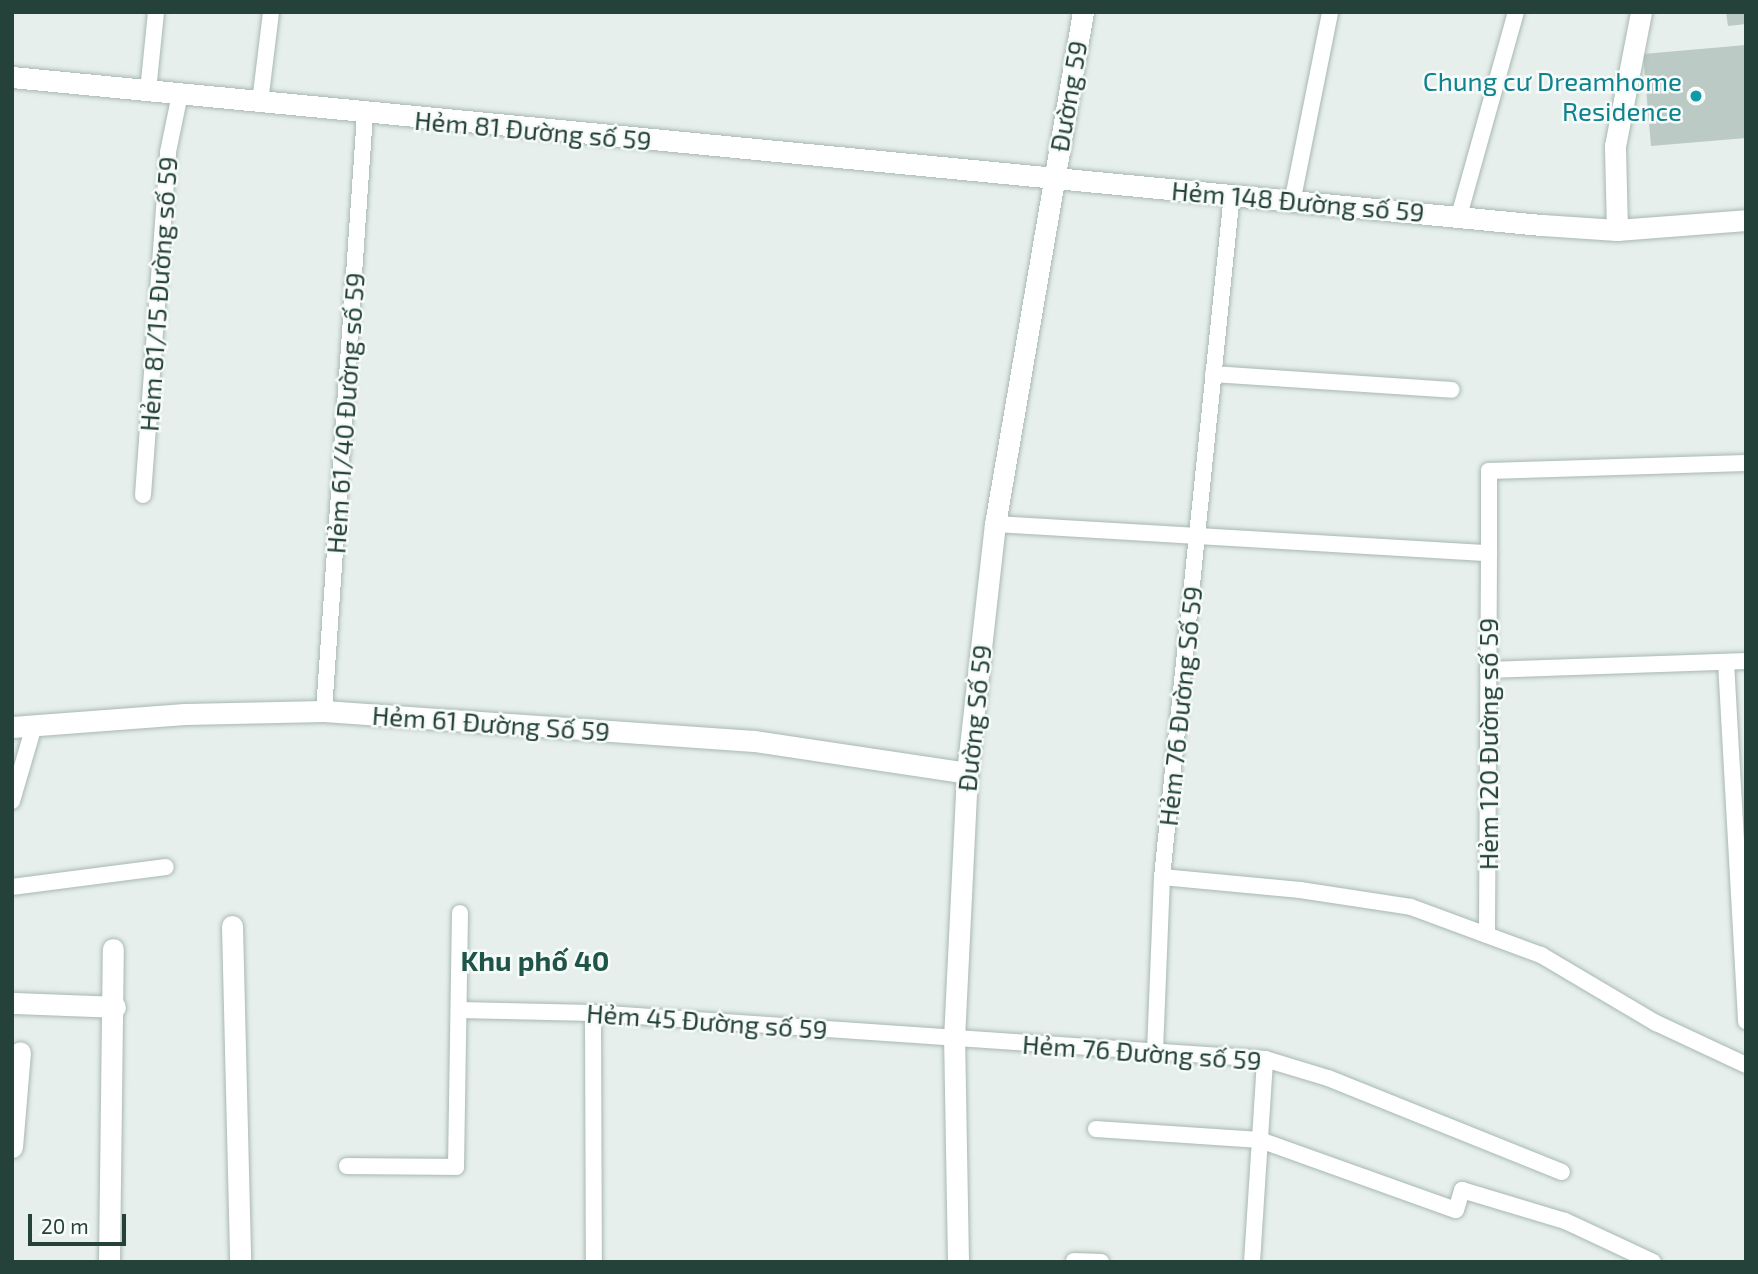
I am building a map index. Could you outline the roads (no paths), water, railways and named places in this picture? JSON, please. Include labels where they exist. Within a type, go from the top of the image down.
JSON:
[{"type":"street","name":"Đường 59","points":[[1054,180],[1083,12]]},
{"type":"street","points":[[1641,12],[1615,146],[1617,230],[1746,220]]},
{"type":"street","name":"Hẻm 81 Đường số 59","points":[[12,77],[1054,180]]},
{"type":"street","name":"Hẻm 148 Đường số 59","points":[[1054,180],[1293,198],[1542,225],[1617,230]]},
{"type":"street","name":"Đường Số 59","points":[[958,1262],[954,1039],[967,774],[995,524],[1054,180]]},
{"type":"street","name":"Hẻm 61 Đường Số 59","points":[[12,727],[185,714],[324,711],[754,741],[967,774]]},
{"type":"street","points":[[232,926],[240,1262]]},
{"type":"street","points":[[109,1262],[113,949]]},
{"type":"street","points":[[12,1003],[114,1007]]},
{"type":"street","points":[[12,1147],[20,1052]]},
{"type":"lane","points":[[148,91],[156,12]]},
{"type":"lane","points":[[260,102],[271,12]]},
{"type":"lane","points":[[1293,198],[1330,12]]},
{"type":"lane","points":[[1460,216],[1517,12]]},
{"type":"lane","name":"Hẻm 81/15 Đường số 59","points":[[143,495],[168,152],[180,94]]},
{"type":"lane","name":"Hẻm 61/40 Đường số 59","points":[[324,711],[365,114]]},
{"type":"lane","points":[[1197,535],[1231,194]]},
{"type":"lane","points":[[1213,374],[1451,390]]},
{"type":"lane","name":"Hẻm 120 Đường số 59","points":[[1487,935],[1489,471],[1746,463]]},
{"type":"lane","points":[[995,524],[1489,553]]},
{"type":"lane","name":"Hẻm 76 Đường Số 59","points":[[1154,1051],[1162,877],[1197,535]]},
{"type":"lane","points":[[1488,670],[1746,661]]},
{"type":"lane","points":[[1726,662],[1742,866],[1746,1021]]},
{"type":"lane","points":[[12,801],[34,726]]},
{"type":"lane","points":[[12,887],[166,867]]},
{"type":"lane","points":[[1162,877],[1300,890],[1411,907],[1541,955],[1656,1023],[1746,1065]]},
{"type":"lane","points":[[347,1166],[456,1167],[460,913]]},
{"type":"lane","name":"Hẻm 45 Đường số 59","points":[[459,1010],[593,1013],[954,1039]]},
{"type":"lane","points":[[593,1013],[594,1262]]},
{"type":"lane","name":"Hẻm 76 Đường số 59","points":[[954,1039],[1265,1059],[1328,1078],[1562,1172]]},
{"type":"lane","points":[[1252,1262],[1265,1059]]},
{"type":"lane","points":[[1096,1129],[1260,1140],[1456,1210],[1462,1190],[1565,1221],[1632,1258],[1653,1262]]},
{"type":"lane","points":[[1074,1261],[1101,1262]]},
{"type":"place","name":"Chung cư Dreamhome Residence","points":[[1696,96]]},
{"type":"district","name":"Khu phố 40","points":[[535,960]]}]
